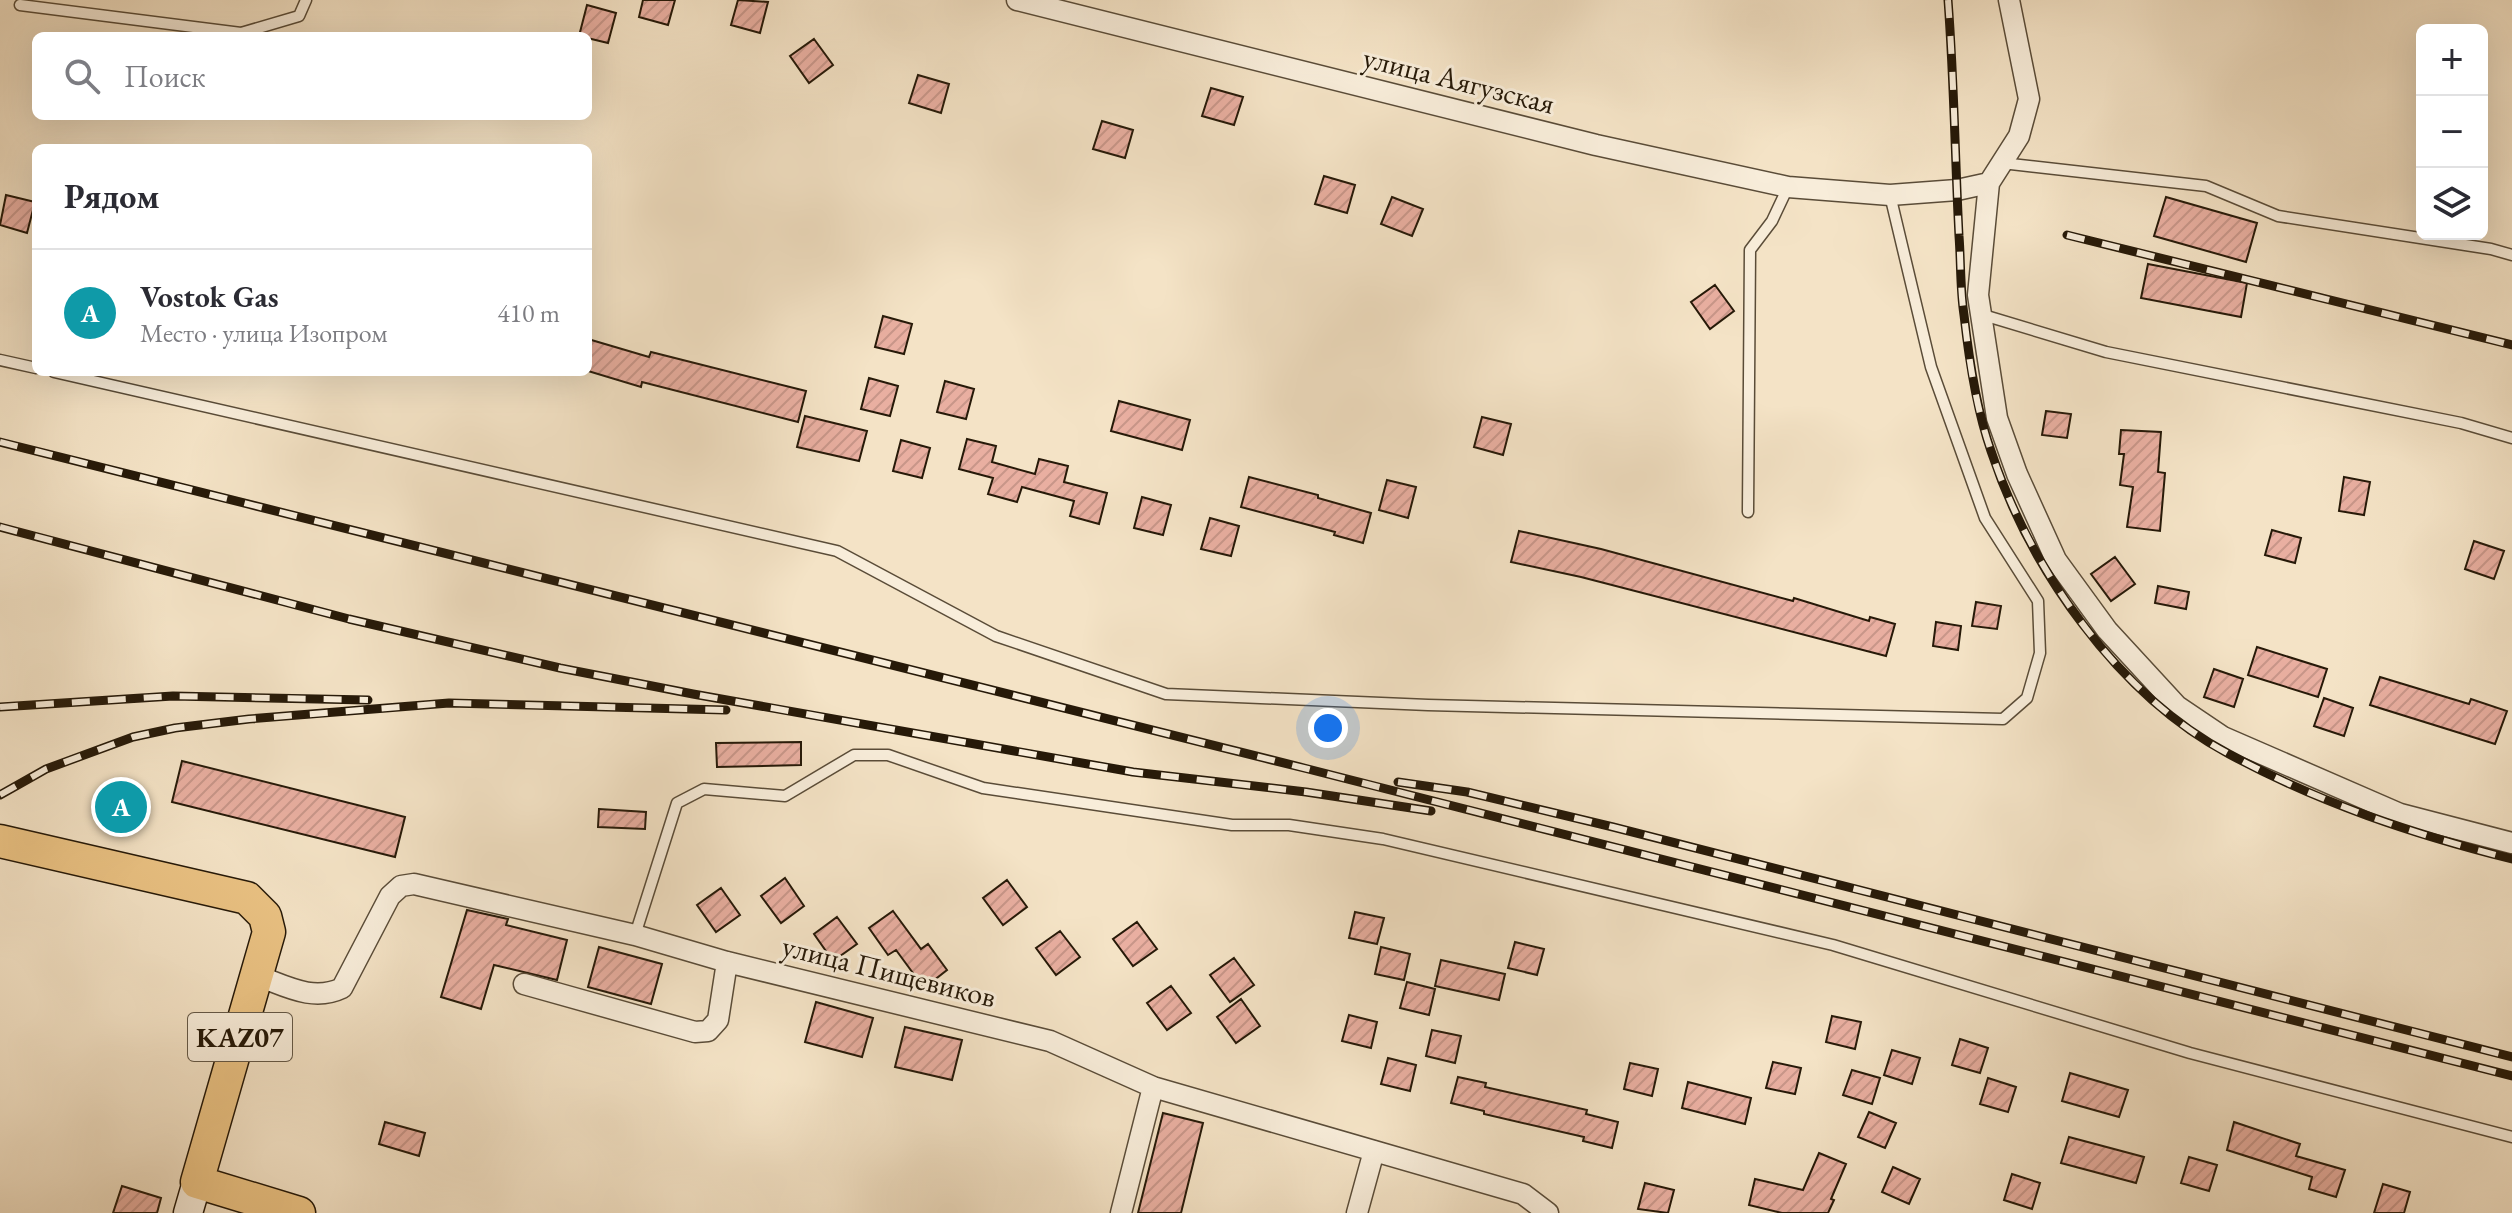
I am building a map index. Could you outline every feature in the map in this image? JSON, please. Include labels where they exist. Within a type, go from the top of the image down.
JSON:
[{"type":"highway","name":"KAZ07","points":[[0,841],[247,898],[265,916],[269,932],[258,976],[197,1182]]},
{"type":"highway","points":[[197,1182],[299,1213]]},
{"type":"main road","points":[[188,1213],[197,1182]]},
{"type":"street","name":"улица Аягузская","points":[[1017,0],[1596,145],[1788,187],[1890,195],[1957,190],[1989,183]]},
{"type":"street","points":[[2009,0],[2029,99],[2019,136],[1989,183],[1978,295],[1997,418],[2017,474],[2056,560],[2107,630],[2177,706],[2223,737],[2400,814],[2512,843]]},
{"type":"street","name":"улица Пищевиков","points":[[258,976],[313,995],[330,994],[342,988],[390,896],[401,886],[414,884],[635,935],[727,962],[1050,1041],[1153,1087],[1523,1194],[1548,1213]]},
{"type":"street","points":[[524,984],[695,1032],[708,1031],[718,1020],[727,962]]},
{"type":"street","points":[[1121,1213],[1153,1087]]},
{"type":"street","points":[[1357,1213],[1374,1151]]},
{"type":"lane","points":[[244,32],[299,16],[306,0]]},
{"type":"lane","points":[[20,5],[233,32]]},
{"type":"lane","points":[[2002,163],[2206,186],[2278,216],[2491,249],[2512,255]]},
{"type":"lane","points":[[1748,512],[1750,250],[1772,221],[1788,187]]},
{"type":"lane","points":[[71,376],[837,551],[996,636],[1166,694],[1428,705],[2003,719],[2027,698],[2040,653],[2038,601],[1985,518],[1931,367],[1890,195]]},
{"type":"lane","points":[[1980,314],[2106,352],[2461,423],[2512,438]]},
{"type":"lane","points":[[0,360],[32,367]]},
{"type":"lane","points":[[635,935],[677,803],[704,789],[785,796],[854,755],[888,755],[983,788],[1232,825],[1289,825],[1383,839],[1787,934],[1833,945],[2190,1053],[2512,1137]]},
{"type":"building","points":[[643,0],[675,0],[668,25],[639,17]]},
{"type":"building","points":[[738,0],[768,2],[760,33],[731,25]]},
{"type":"building","points":[[587,5],[616,13],[608,43],[592,39],[592,32],[580,32]]},
{"type":"building","points":[[814,39],[833,65],[809,83],[790,56]]},
{"type":"building","points":[[918,75],[949,84],[941,113],[909,103]]},
{"type":"building","points":[[1211,88],[1243,97],[1234,125],[1202,116]]},
{"type":"building","points":[[1102,121],[1133,130],[1125,158],[1093,149]]},
{"type":"building","points":[[1324,176],[1355,185],[1347,213],[1315,204]]},
{"type":"building","points":[[6,195],[32,201],[27,233],[0,225]]},
{"type":"building","points":[[1392,197],[1423,209],[1412,236],[1381,224]]},
{"type":"building","points":[[2166,197],[2257,223],[2246,262],[2154,236]]},
{"type":"building","points":[[2148,264],[2247,283],[2241,317],[2141,298]]},
{"type":"building","points":[[1715,285],[1734,311],[1710,329],[1691,302]]},
{"type":"building","points":[[883,316],[912,324],[904,354],[875,347]]},
{"type":"building","points":[[592,340],[649,357],[651,352],[806,391],[798,422],[642,382],[641,387],[592,372]]},
{"type":"building","points":[[869,378],[898,386],[890,416],[861,409]]},
{"type":"building","points":[[945,381],[974,389],[966,419],[937,412]]},
{"type":"building","points":[[1119,401],[1190,420],[1182,450],[1111,431]]},
{"type":"building","points":[[2046,411],[2071,414],[2067,438],[2042,435]]},
{"type":"building","points":[[805,416],[867,431],[859,461],[797,447]]},
{"type":"building","points":[[1482,417],[1511,424],[1503,455],[1474,447]]},
{"type":"building","points":[[2121,430],[2161,432],[2158,472],[2165,473],[2160,531],[2127,527],[2133,487],[2120,485],[2124,454],[2119,454]]},
{"type":"building","points":[[967,439],[996,446],[992,462],[1035,474],[1039,459],[1068,466],[1064,482],[1107,493],[1099,524],[1070,516],[1074,501],[1022,487],[1017,502],[988,494],[993,478],[959,469]]},
{"type":"building","points":[[901,440],[930,448],[922,478],[893,471]]},
{"type":"building","points":[[1249,477],[1371,513],[1363,543],[1334,535],[1335,532],[1241,507]]},
{"type":"building","points":[[2344,477],[2370,482],[2364,515],[2339,511]]},
{"type":"building","points":[[1387,480],[1416,487],[1408,518],[1379,510]]},
{"type":"building","points":[[1142,497],[1171,505],[1163,535],[1134,528]]},
{"type":"building","points":[[1210,518],[1239,526],[1231,556],[1201,549]]},
{"type":"building","points":[[2272,530],[2301,538],[2295,563],[2265,555]]},
{"type":"building","points":[[1519,531],[1601,549],[1793,601],[1794,598],[1869,621],[1870,617],[1895,624],[1886,656],[1581,577],[1511,562]]},
{"type":"building","points":[[2474,541],[2504,551],[2494,579],[2465,569]]},
{"type":"building","points":[[2115,557],[2135,584],[2111,601],[2091,574]]},
{"type":"building","points":[[2158,586],[2189,592],[2186,609],[2155,603]]},
{"type":"building","points":[[1976,602],[2001,606],[1997,629],[1972,626]]},
{"type":"building","points":[[1936,622],[1961,626],[1958,650],[1933,646]]},
{"type":"building","points":[[2257,647],[2327,669],[2318,697],[2248,675]]},
{"type":"building","points":[[2214,669],[2243,679],[2234,707],[2204,697]]},
{"type":"building","points":[[2380,677],[2469,704],[2471,699],[2507,711],[2495,744],[2370,705]]},
{"type":"building","points":[[2324,698],[2353,708],[2344,736],[2314,726]]},
{"type":"building","points":[[801,742],[801,765],[717,767],[716,743]]},
{"type":"building","points":[[182,761],[405,817],[395,857],[172,802]]},
{"type":"building","points":[[599,809],[646,812],[645,829],[598,827]]},
{"type":"building","points":[[785,878],[804,906],[781,923],[761,896]]},
{"type":"building","points":[[1007,880],[1027,907],[1003,925],[983,898]]},
{"type":"building","points":[[721,888],[740,915],[716,932],[697,905]]},
{"type":"building","points":[[467,910],[508,919],[506,925],[567,940],[557,980],[494,965],[481,1009],[441,997]]},
{"type":"building","points":[[893,911],[921,949],[928,944],[947,970],[924,988],[896,950],[888,955],[869,928]]},
{"type":"building","points":[[1355,912],[1384,918],[1377,944],[1349,938]]},
{"type":"building","points":[[837,917],[857,944],[833,961],[814,934]]},
{"type":"building","points":[[1137,922],[1157,949],[1133,966],[1113,939]]},
{"type":"building","points":[[1060,931],[1080,957],[1056,975],[1036,948]]},
{"type":"building","points":[[1515,942],[1544,949],[1537,975],[1508,968]]},
{"type":"building","points":[[599,947],[662,964],[651,1004],[588,987]]},
{"type":"building","points":[[1381,947],[1410,954],[1404,980],[1375,974]]},
{"type":"building","points":[[1234,958],[1254,985],[1230,1002],[1210,975]]},
{"type":"building","points":[[1441,960],[1505,974],[1499,1000],[1435,986]]},
{"type":"building","points":[[1407,982],[1435,989],[1429,1015],[1400,1008]]},
{"type":"building","points":[[1171,986],[1191,1013],[1167,1030],[1147,1003]]},
{"type":"building","points":[[1241,999],[1260,1026],[1236,1043],[1217,1017]]},
{"type":"building","points":[[816,1002],[873,1018],[862,1057],[805,1042]]},
{"type":"building","points":[[1349,1015],[1377,1022],[1371,1048],[1342,1041]]},
{"type":"building","points":[[1832,1016],[1861,1022],[1855,1049],[1826,1042]]},
{"type":"building","points":[[905,1027],[962,1040],[952,1080],[895,1067]]},
{"type":"building","points":[[1432,1030],[1461,1036],[1455,1063],[1426,1056]]},
{"type":"building","points":[[1960,1039],[1988,1048],[1980,1073],[1952,1065]]},
{"type":"building","points":[[1892,1050],[1920,1058],[1912,1084],[1884,1075]]},
{"type":"building","points":[[1388,1058],[1416,1065],[1410,1091],[1381,1084]]},
{"type":"building","points":[[1773,1062],[1801,1068],[1795,1094],[1766,1088]]},
{"type":"building","points":[[1630,1063],[1658,1069],[1652,1096],[1624,1089]]},
{"type":"building","points":[[1852,1070],[1880,1078],[1872,1104],[1843,1095]]},
{"type":"building","points":[[2070,1073],[2128,1090],[2119,1117],[2062,1101]]},
{"type":"building","points":[[1458,1077],[1486,1083],[1485,1087],[1587,1110],[1586,1114],[1618,1122],[1612,1148],[1583,1141],[1584,1137],[1484,1114],[1484,1111],[1451,1103]]},
{"type":"building","points":[[1988,1078],[2016,1087],[2008,1112],[1980,1104]]},
{"type":"building","points":[[1688,1082],[1751,1098],[1745,1124],[1682,1108]]},
{"type":"building","points":[[1869,1112],[1896,1123],[1885,1148],[1858,1137]]},
{"type":"building","points":[[1163,1113],[1203,1123],[1181,1213],[1138,1213]]},
{"type":"building","points":[[385,1122],[425,1133],[419,1156],[379,1144]]},
{"type":"building","points":[[2234,1122],[2300,1144],[2296,1156],[2345,1170],[2336,1197],[2309,1189],[2312,1177],[2227,1150]]},
{"type":"building","points":[[2069,1137],[2144,1157],[2136,1183],[2061,1163]]},
{"type":"building","points":[[1819,1153],[1846,1164],[1828,1213],[1782,1213],[1749,1205],[1755,1179],[1803,1190]]},
{"type":"building","points":[[2189,1157],[2217,1165],[2209,1191],[2181,1183]]},
{"type":"building","points":[[1893,1167],[1920,1179],[1909,1204],[1882,1192]]},
{"type":"building","points":[[2012,1174],[2040,1183],[2032,1209],[2004,1200]]},
{"type":"building","points":[[1645,1183],[1674,1190],[1668,1213],[1638,1209]]},
{"type":"building","points":[[2383,1184],[2410,1192],[2404,1213],[2374,1213]]},
{"type":"building","points":[[122,1186],[161,1198],[157,1213],[113,1213]]},
{"type":"railway","points":[[1948,0],[1962,295],[1974,384],[1986,435],[2008,495],[2054,583],[2083,625],[2150,698],[2189,729],[2229,754],[2298,788],[2367,816],[2512,859]]},
{"type":"railway","points":[[2067,235],[2512,345]]},
{"type":"railway","points":[[0,442],[1308,769],[2512,1076]]},
{"type":"railway","points":[[0,527],[349,619],[560,668],[1133,772],[1306,792],[1431,811]]},
{"type":"railway","points":[[0,707],[173,696],[368,700]]},
{"type":"railway","points":[[0,795],[46,769],[133,737],[175,728],[249,719],[449,703],[726,710]]},
{"type":"railway","points":[[1398,782],[1467,792],[1613,827],[2512,1057]]},
{"type":"place","name":"Vostok Gas","points":[[121,807]]}]
